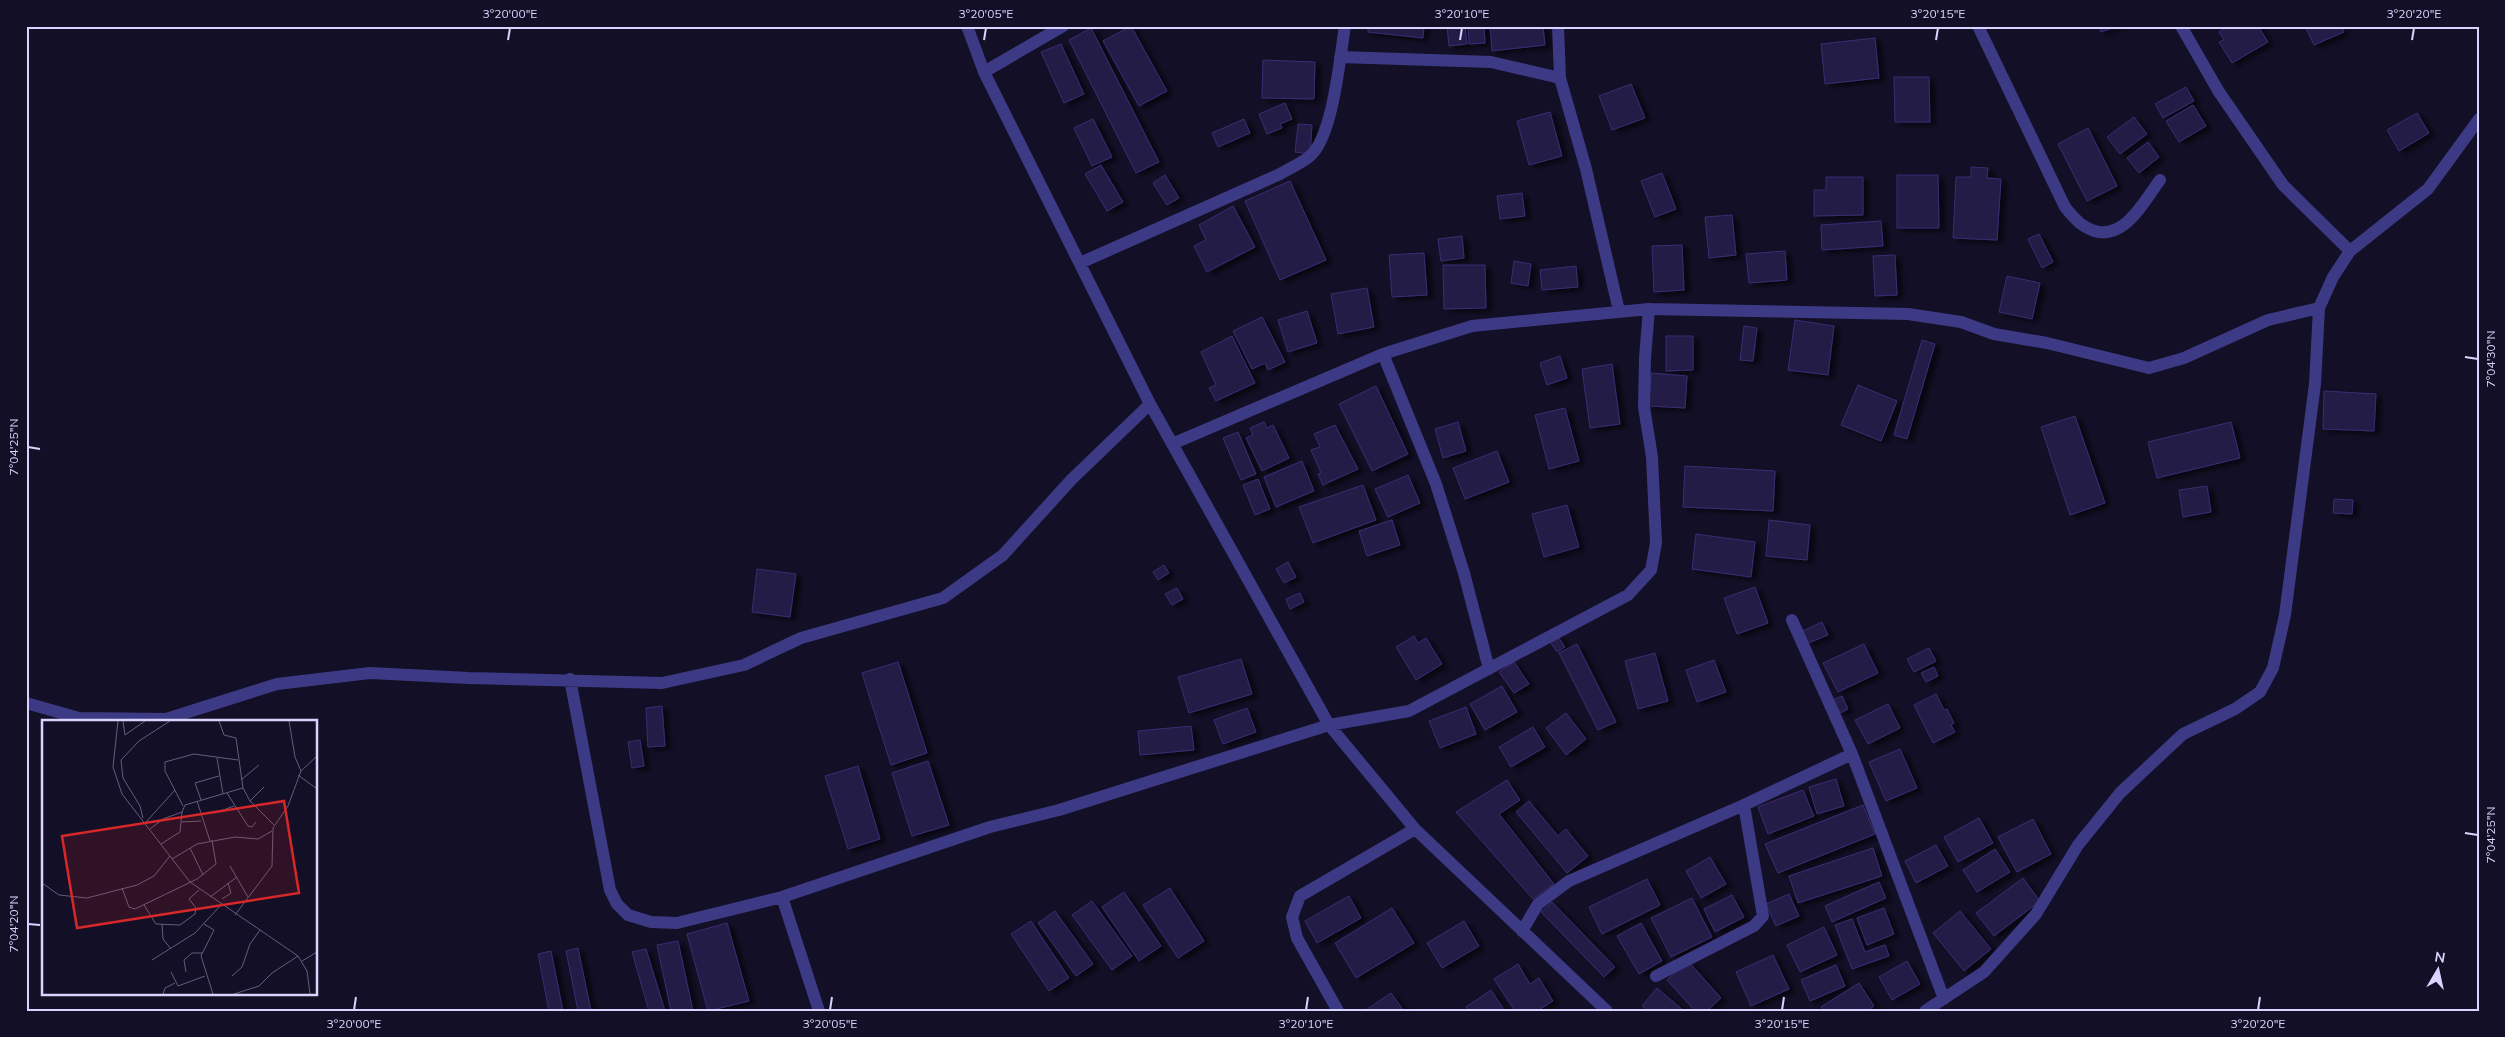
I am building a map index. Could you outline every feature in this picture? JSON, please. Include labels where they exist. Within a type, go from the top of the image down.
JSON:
[{"type":"street","points":[[967,26],[984,72],[1150,404],[1330,725],[1415,829],[1607,1011]]},
{"type":"street","points":[[984,72],[1063,26]]},
{"type":"street","points":[[1080,264],[1280,174],[1312,155],[1326,130],[1334,100],[1345,26]]},
{"type":"street","points":[[1558,26],[1560,78],[1586,169],[1619,311]]},
{"type":"street","points":[[1978,26],[2065,207],[2084,226],[2108,233],[2127,224],[2160,180]]},
{"type":"street","points":[[2181,26],[2219,92],[2283,185],[2350,251]]},
{"type":"street","points":[[1340,57],[1491,62],[1560,78]]},
{"type":"street","points":[[1925,1011],[1984,972],[2036,914],[2078,845],[2120,793],[2184,734],[2235,708],[2260,692],[2273,668],[2285,615],[2315,384],[2319,308],[2333,277],[2350,251],[2428,189],[2479,119]]},
{"type":"street","points":[[1172,444],[1383,354],[1472,326],[1649,308],[1908,314],[1961,322],[1994,334],[2047,343],[2149,368],[2184,358],[2268,320],[2319,308]]},
{"type":"street","points":[[570,679],[610,890],[617,904],[628,916],[652,922],[677,923],[782,897],[990,827],[1058,810],[1330,725],[1410,711],[1628,594],[1651,570],[1656,543],[1652,457],[1644,407],[1644,358],[1649,308]]},
{"type":"street","points":[[1383,354],[1436,484],[1464,573],[1489,669]]},
{"type":"street","points":[[26,703],[79,718],[166,719],[277,684],[370,672],[469,678],[570,679],[662,683],[744,665],[801,638],[943,598],[1003,554],[1071,480],[1150,404]]},
{"type":"street","points":[[1792,620],[1852,754],[1944,999]]},
{"type":"street","points":[[1522,931],[1538,904],[1569,881],[1744,805],[1852,754]]},
{"type":"street","points":[[1656,976],[1754,926],[1763,916],[1744,805]]},
{"type":"street","points":[[1338,1011],[1297,938],[1292,917],[1300,896],[1415,829]]},
{"type":"street","points":[[782,897],[819,1011]]},
{"type":"building","points":[[1131,26],[1167,91],[1139,106],[1103,41]]},
{"type":"building","points":[[1368,26],[1424,26],[1423,38],[1368,32]]},
{"type":"building","points":[[1447,26],[1465,26],[1467,44],[1449,46]]},
{"type":"building","points":[[1468,26],[1484,26],[1485,43],[1469,44]]},
{"type":"building","points":[[1490,26],[1543,26],[1545,45],[1492,51]]},
{"type":"building","points":[[2099,26],[2118,26],[2101,32]]},
{"type":"building","points":[[2228,26],[2258,26],[2268,42],[2232,63],[2219,42],[2224,40],[2219,32]]},
{"type":"building","points":[[2305,26],[2341,26],[2344,32],[2314,45]]},
{"type":"building","points":[[1091,28],[1159,162],[1136,173],[1069,40]]},
{"type":"building","points":[[1875,38],[1879,78],[1825,84],[1821,44]]},
{"type":"building","points":[[1061,44],[1084,94],[1064,103],[1041,52]]},
{"type":"building","points":[[1263,60],[1315,62],[1314,99],[1262,98]]},
{"type":"building","points":[[1894,77],[1929,77],[1930,122],[1895,122]]},
{"type":"building","points":[[1631,84],[1645,118],[1612,130],[1599,96]]},
{"type":"building","points":[[2186,87],[2194,101],[2163,118],[2155,104]]},
{"type":"building","points":[[1285,103],[1292,119],[1280,124],[1282,128],[1267,134],[1259,114]]},
{"type":"building","points":[[2193,105],[2206,126],[2179,142],[2166,121]]},
{"type":"building","points":[[1550,112],[1562,156],[1529,165],[1517,121]]},
{"type":"building","points":[[2417,113],[2429,133],[2399,151],[2387,130]]},
{"type":"building","points":[[2134,117],[2147,134],[2120,154],[2107,137]]},
{"type":"building","points":[[1093,119],[1112,157],[1092,166],[1074,128]]},
{"type":"building","points":[[1244,119],[1250,133],[1218,147],[1212,133]]},
{"type":"building","points":[[1298,124],[1312,125],[1310,154],[1295,152]]},
{"type":"building","points":[[2088,128],[2117,186],[2087,201],[2058,144]]},
{"type":"building","points":[[2148,142],[2159,157],[2139,173],[2127,158]]},
{"type":"building","points":[[1101,165],[1123,202],[1107,211],[1085,174]]},
{"type":"building","points":[[1971,167],[1988,168],[1987,178],[2001,179],[1997,240],[1953,238],[1956,177],[1971,177]]},
{"type":"building","points":[[1662,173],[1676,209],[1655,217],[1641,181]]},
{"type":"building","points":[[1165,175],[1179,198],[1167,205],[1153,183]]},
{"type":"building","points":[[1897,175],[1938,175],[1939,228],[1897,228]]},
{"type":"building","points":[[1826,177],[1863,177],[1863,215],[1814,216],[1814,190],[1826,190]]},
{"type":"building","points":[[1290,181],[1326,260],[1280,280],[1245,201]]},
{"type":"building","points":[[1522,193],[1525,216],[1500,219],[1497,196]]},
{"type":"building","points":[[1233,206],[1255,247],[1207,272],[1194,246],[1206,240],[1199,225]]},
{"type":"building","points":[[1732,215],[1736,255],[1709,258],[1705,217]]},
{"type":"building","points":[[1881,221],[1883,246],[1822,250],[1821,225]]},
{"type":"building","points":[[2039,234],[2053,262],[2042,268],[2028,239]]},
{"type":"building","points":[[1462,236],[1464,258],[1441,261],[1438,239]]},
{"type":"building","points":[[1682,245],[1684,290],[1654,292],[1652,246]]},
{"type":"building","points":[[1785,251],[1787,280],[1749,283],[1746,254]]},
{"type":"building","points":[[1424,253],[1427,295],[1392,297],[1389,255]]},
{"type":"building","points":[[1895,255],[1897,295],[1875,296],[1873,256]]},
{"type":"building","points":[[1514,261],[1531,264],[1528,286],[1511,283]]},
{"type":"building","points":[[1443,265],[1485,265],[1486,308],[1444,309]]},
{"type":"building","points":[[1576,266],[1578,287],[1542,290],[1540,270]]},
{"type":"building","points":[[2007,276],[2040,283],[2032,319],[1999,312]]},
{"type":"building","points":[[1367,288],[1374,327],[1338,334],[1331,294]]},
{"type":"building","points":[[1307,311],[1317,343],[1288,352],[1278,320]]},
{"type":"building","points":[[1262,317],[1285,362],[1268,370],[1265,363],[1252,369],[1233,331]]},
{"type":"building","points":[[1795,320],[1834,326],[1828,375],[1788,370]]},
{"type":"building","points":[[1744,326],[1757,328],[1753,361],[1740,360]]},
{"type":"building","points":[[1232,336],[1255,383],[1216,401],[1209,388],[1216,385],[1201,352]]},
{"type":"building","points":[[1666,336],[1693,336],[1693,370],[1666,371]]},
{"type":"building","points":[[1922,340],[1935,344],[1907,439],[1894,435]]},
{"type":"building","points":[[1560,356],[1567,378],[1547,385],[1540,363]]},
{"type":"building","points":[[1612,364],[1620,424],[1590,428],[1582,369]]},
{"type":"building","points":[[1651,373],[1687,376],[1685,408],[1649,406]]},
{"type":"building","points":[[1858,385],[1897,401],[1881,441],[1841,425]]},
{"type":"building","points":[[1376,386],[1408,454],[1372,471],[1339,404]]},
{"type":"building","points":[[2324,391],[2376,394],[2374,431],[2323,429]]},
{"type":"building","points":[[1565,408],[1579,461],[1549,469],[1535,415]]},
{"type":"building","points":[[2075,416],[2105,503],[2070,515],[2041,427]]},
{"type":"building","points":[[1264,422],[1267,428],[1273,425],[1289,458],[1262,471],[1246,438],[1253,435],[1250,428]]},
{"type":"building","points":[[1458,422],[1466,451],[1443,458],[1435,429]]},
{"type":"building","points":[[2231,422],[2240,458],[2157,478],[2148,442]]},
{"type":"building","points":[[1335,425],[1358,469],[1323,485],[1318,474],[1321,473],[1311,450],[1320,447],[1314,434]]},
{"type":"building","points":[[1238,432],[1256,474],[1241,480],[1223,438]]},
{"type":"building","points":[[1497,451],[1509,482],[1465,499],[1453,468]]},
{"type":"building","points":[[1302,461],[1314,491],[1276,507],[1264,477]]},
{"type":"building","points":[[1685,466],[1775,471],[1773,511],[1683,507]]},
{"type":"building","points":[[1408,475],[1420,503],[1388,517],[1375,489]]},
{"type":"building","points":[[1258,479],[1270,509],[1255,515],[1243,485]]},
{"type":"building","points":[[1363,485],[1376,520],[1313,543],[1299,507]]},
{"type":"building","points":[[2207,486],[2211,512],[2183,517],[2179,490]]},
{"type":"building","points":[[2334,499],[2353,500],[2352,514],[2333,513]]},
{"type":"building","points":[[1567,505],[1579,547],[1544,557],[1532,514]]},
{"type":"building","points":[[1392,520],[1400,545],[1367,556],[1359,531]]},
{"type":"building","points":[[1769,520],[1810,525],[1807,560],[1766,556]]},
{"type":"building","points":[[1696,534],[1755,542],[1751,577],[1692,569]]},
{"type":"building","points":[[1288,562],[1296,577],[1284,583],[1276,569]]},
{"type":"building","points":[[1164,565],[1169,573],[1158,580],[1153,572]]},
{"type":"building","points":[[757,569],[796,574],[790,617],[752,612]]},
{"type":"building","points":[[1755,587],[1768,623],[1737,634],[1724,598]]},
{"type":"building","points":[[1177,588],[1183,599],[1172,605],[1165,594]]},
{"type":"building","points":[[1300,593],[1304,602],[1290,609],[1286,599]]},
{"type":"building","points":[[1822,622],[1828,635],[1808,643],[1803,631]]},
{"type":"building","points":[[1557,635],[1565,647],[1557,652],[1549,640]]},
{"type":"building","points":[[1414,636],[1418,643],[1426,638],[1442,664],[1416,680],[1396,647]]},
{"type":"building","points":[[1577,644],[1616,722],[1598,730],[1559,653]]},
{"type":"building","points":[[1864,644],[1878,673],[1838,692],[1823,663]]},
{"type":"building","points":[[1929,648],[1936,661],[1914,672],[1907,659]]},
{"type":"building","points":[[1655,653],[1668,701],[1638,709],[1625,661]]},
{"type":"building","points":[[1241,659],[1252,694],[1189,713],[1178,677]]},
{"type":"building","points":[[1714,660],[1726,692],[1697,702],[1686,670]]},
{"type":"building","points":[[898,662],[927,753],[891,765],[862,673]]},
{"type":"building","points":[[1514,662],[1529,684],[1514,693],[1499,672]]},
{"type":"building","points":[[1934,667],[1938,676],[1926,682],[1921,673]]},
{"type":"building","points":[[1502,686],[1517,712],[1485,730],[1470,704]]},
{"type":"building","points":[[1936,694],[1944,710],[1947,709],[1954,723],[1951,725],[1955,732],[1933,743],[1914,705]]},
{"type":"building","points":[[1842,696],[1848,709],[1840,713],[1833,700]]},
{"type":"building","points":[[1888,704],[1900,728],[1868,744],[1855,720]]},
{"type":"building","points":[[662,706],[665,746],[648,747],[646,708]]},
{"type":"building","points":[[1466,707],[1476,734],[1440,748],[1429,721]]},
{"type":"building","points":[[1247,708],[1256,732],[1223,744],[1214,720]]},
{"type":"building","points":[[1566,713],[1586,739],[1566,755],[1546,728]]},
{"type":"building","points":[[1191,726],[1194,750],[1140,755],[1138,731]]},
{"type":"building","points":[[1533,727],[1545,747],[1511,767],[1499,747]]},
{"type":"building","points":[[640,740],[644,766],[632,768],[628,742]]},
{"type":"building","points":[[1900,749],[1917,788],[1886,801],[1869,762]]},
{"type":"building","points":[[928,761],[949,825],[912,836],[892,773]]},
{"type":"building","points":[[858,766],[880,839],[848,849],[825,776]]},
{"type":"building","points":[[1836,779],[1844,806],[1817,814],[1809,787]]},
{"type":"building","points":[[1507,780],[1520,800],[1499,814],[1554,884],[1533,899],[1456,812]]},
{"type":"building","points":[[1803,790],[1814,816],[1768,834],[1758,807]]},
{"type":"building","points":[[1529,801],[1558,836],[1566,829],[1588,856],[1567,873],[1516,812]]},
{"type":"building","points":[[1863,805],[1875,834],[1778,873],[1765,844]]},
{"type":"building","points":[[1979,818],[1993,843],[1958,862],[1944,837]]},
{"type":"building","points":[[2033,819],[2051,854],[2017,872],[1998,837]]},
{"type":"building","points":[[1936,845],[1948,866],[1916,883],[1905,861]]},
{"type":"building","points":[[1873,848],[1882,876],[1798,903],[1789,876]]},
{"type":"building","points":[[1995,849],[2010,872],[1977,892],[1963,870]]},
{"type":"building","points":[[1710,857],[1726,884],[1701,898],[1686,871]]},
{"type":"building","points":[[2023,878],[2040,901],[1994,936],[1976,913]]},
{"type":"building","points":[[1647,879],[1660,905],[1602,934],[1589,907]]},
{"type":"building","points":[[1879,882],[1886,898],[1832,922],[1825,906]]},
{"type":"building","points":[[1170,888],[1204,941],[1178,958],[1143,905]]},
{"type":"building","points":[[1124,892],[1161,946],[1139,961],[1102,907]]},
{"type":"building","points":[[1789,894],[1799,916],[1776,926],[1766,904]]},
{"type":"building","points":[[1732,895],[1744,917],[1715,932],[1704,909]]},
{"type":"building","points":[[1349,896],[1361,918],[1317,943],[1305,921]]},
{"type":"building","points":[[1692,898],[1712,937],[1671,957],[1651,918]]},
{"type":"building","points":[[1092,901],[1132,956],[1112,970],[1072,915]]},
{"type":"building","points":[[1552,902],[1615,967],[1604,977],[1541,912]]},
{"type":"building","points":[[1392,908],[1414,943],[1356,978],[1335,943]]},
{"type":"building","points":[[1884,908],[1894,934],[1867,945],[1857,918]]},
{"type":"building","points":[[1055,911],[1093,964],[1076,976],[1038,923]]},
{"type":"building","points":[[1960,911],[1991,949],[1964,971],[1933,933]]},
{"type":"building","points":[[1852,919],[1865,952],[1885,945],[1889,956],[1852,969],[1835,925]]},
{"type":"building","points":[[1031,921],[1069,978],[1049,991],[1011,934]]},
{"type":"building","points":[[1464,921],[1479,946],[1442,968],[1427,943]]},
{"type":"building","points":[[727,923],[749,1001],[708,1011],[687,934]]},
{"type":"building","points":[[1641,923],[1662,961],[1639,974],[1617,936]]},
{"type":"building","points":[[1824,927],[1837,955],[1800,972],[1787,945]]},
{"type":"building","points":[[678,941],[693,1011],[671,1011],[657,945]]},
{"type":"building","points":[[578,948],[591,1011],[578,1011],[566,951]]},
{"type":"building","points":[[646,949],[665,1011],[649,1011],[632,952]]},
{"type":"building","points":[[551,951],[563,1011],[549,1011],[538,954]]},
{"type":"building","points":[[1773,955],[1789,989],[1751,1006],[1736,972]]},
{"type":"building","points":[[1688,961],[1721,998],[1707,1011],[1695,1011],[1667,980]]},
{"type":"building","points":[[1907,961],[1920,984],[1892,1000],[1879,977]]},
{"type":"building","points":[[1518,964],[1530,984],[1539,978],[1553,1001],[1537,1011],[1515,1011],[1494,979]]},
{"type":"building","points":[[1836,965],[1845,986],[1810,1001],[1801,980]]},
{"type":"building","points":[[1859,983],[1874,1006],[1867,1011],[1824,1011],[1821,1007]]},
{"type":"building","points":[[1657,988],[1684,1011],[1648,1011],[1642,1006]]},
{"type":"building","points":[[1491,990],[1505,1011],[1469,1011],[1466,1007]]},
{"type":"building","points":[[1391,993],[1404,1011],[1366,1010]]}]
